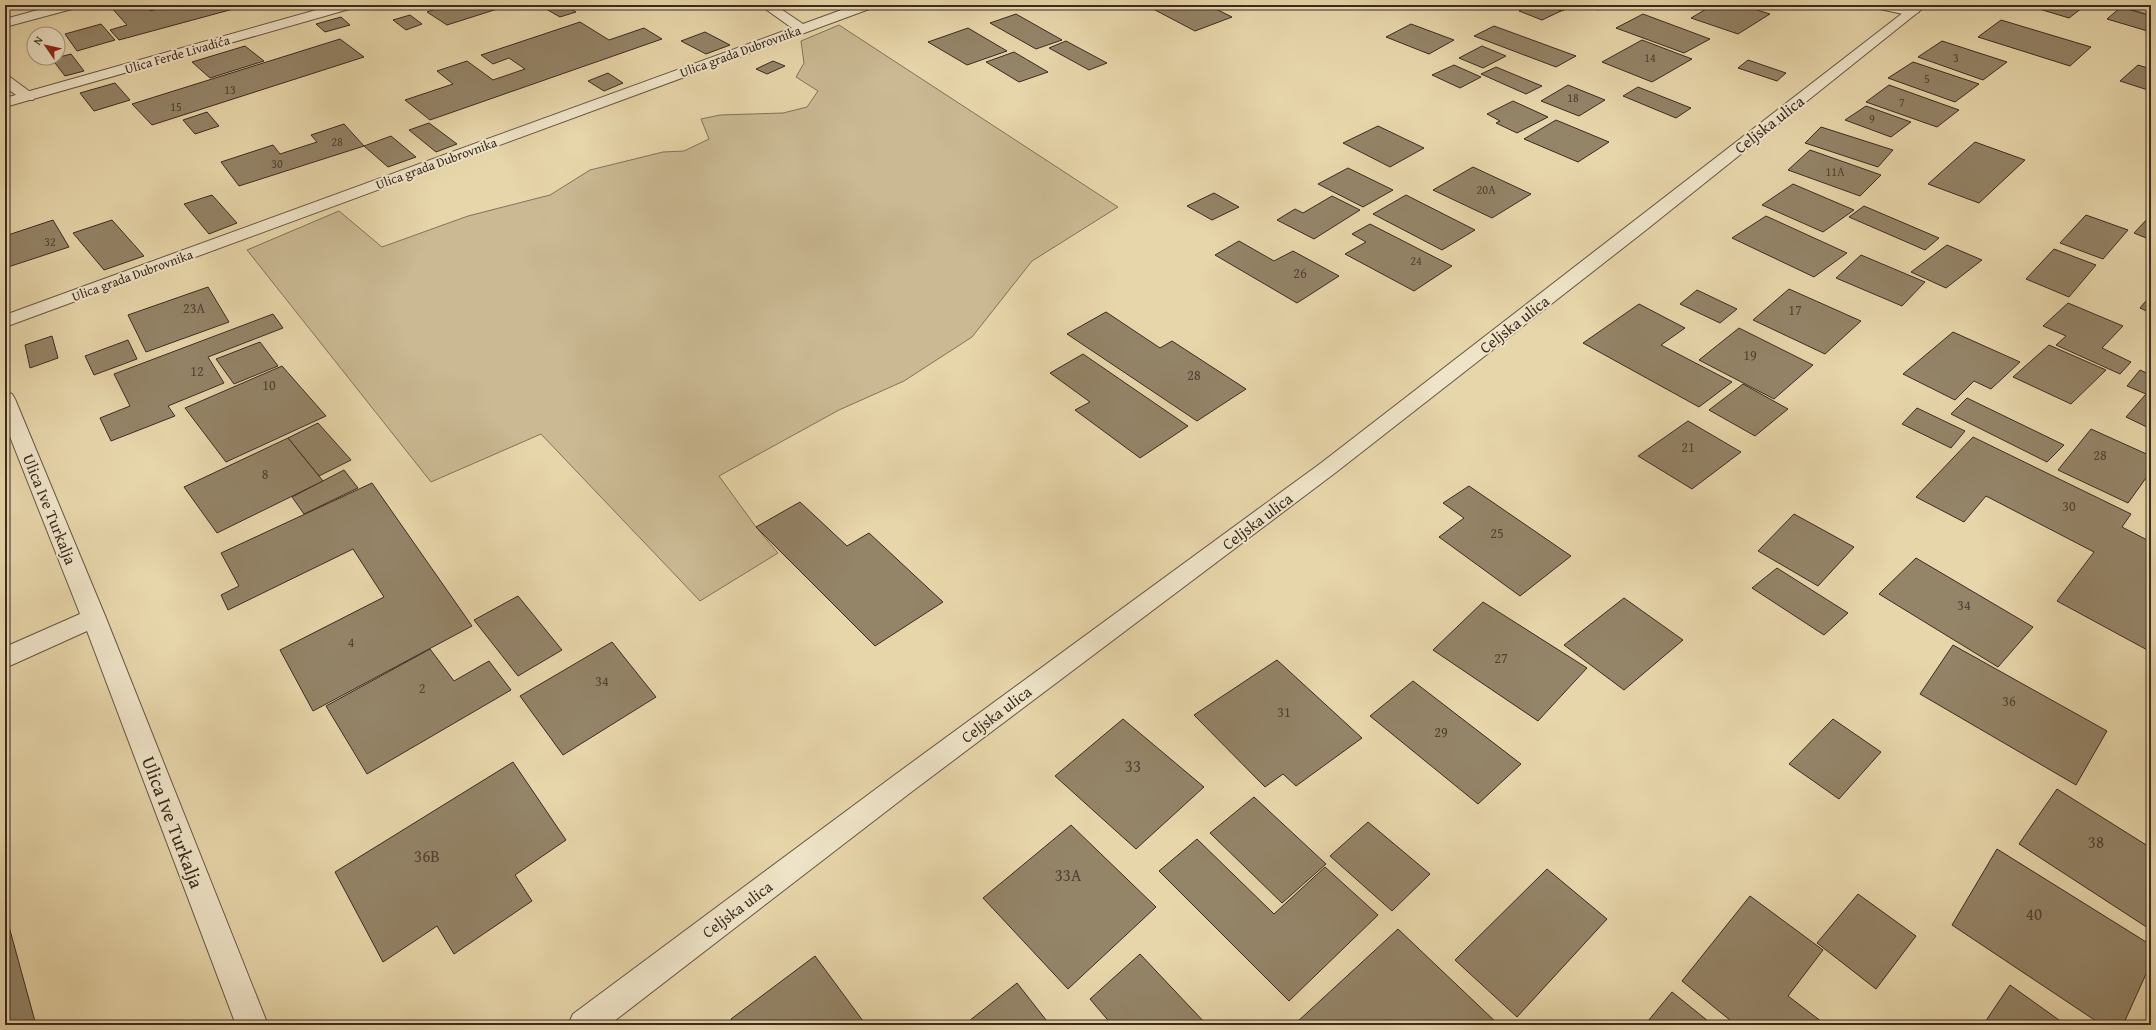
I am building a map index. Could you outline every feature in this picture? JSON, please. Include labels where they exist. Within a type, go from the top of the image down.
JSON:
[{"type":"street","points":[[5,23],[71,5]]},
{"type":"street","name":"Ulica Ferde Livadića","points":[[5,104],[348,5]]},
{"type":"street","points":[[766,5],[802,29]]},
{"type":"street","name":"Ulica grada Dubrovnika","points":[[5,321],[867,5]]},
{"type":"street","points":[[1880,5],[1916,8]]},
{"type":"street","name":"Celjska ulica","points":[[584,1025],[907,780],[1334,463],[1640,226],[1916,8]]},
{"type":"street","points":[[5,80],[28,97]]},
{"type":"street","name":"Ulica Ive Turkalja","points":[[5,399],[94,618],[252,1025]]},
{"type":"street","points":[[5,658],[94,618]]},
{"type":"shaded area","points":[[2117,5],[2151,5],[2151,15]]},
{"type":"shaded area","points":[[839,25],[1118,207],[1032,261],[972,337],[904,381],[839,410],[719,476],[756,527],[778,553],[700,601],[541,434],[431,482],[247,250],[339,211],[382,247],[468,216],[550,195],[590,170],[663,152],[684,151],[709,139],[701,119],[720,115],[783,113],[807,107],[818,91],[796,77],[804,63],[801,41]]},
{"type":"building","points":[[145,5],[150,11],[171,5],[248,5],[119,40],[110,30],[127,25],[110,6]]},
{"type":"building","points":[[448,5],[510,5],[447,25],[427,12]]},
{"type":"building","points":[[539,5],[565,5],[576,12],[560,17]]},
{"type":"building","points":[[1169,5],[1208,5],[1232,17],[1195,31],[1155,10]]},
{"type":"building","points":[[1531,5],[1546,5],[1561,11],[1542,20],[1519,11]]},
{"type":"building","points":[[1547,5],[1575,5],[1562,11]]},
{"type":"building","points":[[1584,5],[1608,5],[1598,10]]},
{"type":"building","points":[[1681,5],[1705,5],[1696,10]]},
{"type":"building","points":[[1713,5],[1741,5],[1770,14],[1738,34],[1691,18]]},
{"type":"building","points":[[2026,5],[2086,5],[2069,18]]},
{"type":"building","points":[[2121,7],[2151,16],[2151,32],[2107,19]]},
{"type":"building","points":[[1016,14],[1062,40],[1036,49],[990,23]]},
{"type":"building","points":[[1643,14],[1710,39],[1684,53],[1616,28]]},
{"type":"building","points":[[410,15],[422,24],[406,30],[393,20]]},
{"type":"building","points":[[341,17],[350,25],[325,32],[316,24]]},
{"type":"building","points":[[2001,20],[2091,47],[2070,66],[1978,37]]},
{"type":"building","points":[[580,22],[609,40],[644,28],[662,39],[430,120],[405,100],[453,84],[437,71],[467,61],[493,80],[525,69],[509,58],[493,64],[481,55]]},
{"type":"building","points":[[101,24],[115,40],[77,51],[66,34]]},
{"type":"building","points":[[1411,24],[1454,40],[1429,54],[1386,37]]},
{"type":"building","points":[[1494,26],[1576,56],[1556,67],[1474,36]]},
{"type":"building","points":[[968,28],[1007,51],[967,65],[928,42]]},
{"type":"building","points":[[705,32],[730,45],[706,54],[681,41]]},
{"type":"building","points":[[340,39],[364,57],[152,125],[132,104]]},
{"type":"building","points":[[1642,40],[1692,59],[1652,82],[1602,62]]},
{"type":"building","points":[[1066,41],[1107,63],[1089,70],[1049,48]]},
{"type":"building","points":[[1942,41],[2007,62],[1983,80],[1918,57]]},
{"type":"building","points":[[245,46],[264,61],[210,78],[192,62]]},
{"type":"building","points":[[1482,46],[1506,56],[1483,68],[1459,58]]},
{"type":"building","points":[[1014,52],[1048,72],[1019,82],[986,62]]},
{"type":"building","points":[[71,54],[84,71],[65,76],[57,66],[66,66],[66,55]]},
{"type":"building","points":[[1748,60],[1786,73],[1777,81],[1738,68]]},
{"type":"building","points":[[773,61],[785,66],[767,74],[756,69]]},
{"type":"building","points":[[1913,62],[1979,84],[1955,102],[1888,78]]},
{"type":"building","points":[[1454,65],[1481,77],[1460,88],[1432,75]]},
{"type":"building","points":[[2138,65],[2151,69],[2151,91],[2120,81]]},
{"type":"building","points":[[1496,67],[1542,86],[1526,94],[1481,74]]},
{"type":"building","points":[[608,73],[623,83],[604,91],[588,81]]},
{"type":"building","points":[[115,83],[130,100],[94,111],[80,93]]},
{"type":"building","points":[[1568,85],[1605,100],[1579,116],[1541,101]]},
{"type":"building","points":[[1889,85],[1959,110],[1937,127],[1866,102]]},
{"type":"building","points":[[1638,87],[1691,108],[1676,118],[1623,96]]},
{"type":"building","points":[[1513,101],[1548,117],[1517,133],[1496,123],[1500,121],[1487,114]]},
{"type":"building","points":[[1866,106],[1911,122],[1891,137],[1845,120]]},
{"type":"building","points":[[207,112],[219,126],[195,134],[183,120]]},
{"type":"building","points":[[1556,120],[1609,142],[1578,162],[1524,139]]},
{"type":"building","points":[[429,123],[457,144],[436,152],[409,130]]},
{"type":"building","points":[[344,124],[364,146],[239,186],[221,162],[273,145],[280,154],[317,142],[311,135]]},
{"type":"building","points":[[1378,126],[1424,148],[1390,167],[1343,143]]},
{"type":"building","points":[[1821,127],[1893,150],[1878,167],[1805,143]]},
{"type":"building","points":[[391,136],[416,157],[388,167],[364,146]]},
{"type":"building","points":[[1975,142],[2025,160],[1979,203],[1928,184]]},
{"type":"building","points":[[1810,150],[1881,175],[1860,196],[1788,170]]},
{"type":"building","points":[[1473,167],[1531,194],[1492,218],[1433,190]]},
{"type":"building","points":[[1348,168],[1393,190],[1363,207],[1318,184]]},
{"type":"building","points":[[1793,184],[1854,210],[1823,232],[1762,205]]},
{"type":"building","points":[[1214,193],[1239,207],[1212,220],[1187,206]]},
{"type":"building","points":[[212,195],[237,223],[209,234],[184,204]]},
{"type":"building","points":[[1406,195],[1475,230],[1442,250],[1373,214]]},
{"type":"building","points":[[1332,196],[1360,210],[1314,239],[1277,220],[1295,209],[1303,213]]},
{"type":"building","points":[[1864,206],[1939,238],[1925,250],[1849,217]]},
{"type":"building","points":[[2086,215],[2128,230],[2103,259],[2060,243]]},
{"type":"building","points":[[2151,215],[2151,240],[2134,233]]},
{"type":"building","points":[[1766,216],[1847,253],[1814,277],[1732,238]]},
{"type":"building","points":[[53,220],[69,247],[5,268],[5,236]]},
{"type":"building","points":[[112,220],[144,256],[104,270],[73,233]]},
{"type":"building","points":[[1370,224],[1452,266],[1414,291],[1345,254],[1366,242],[1352,234]]},
{"type":"building","points":[[1239,241],[1274,261],[1293,251],[1339,276],[1297,303],[1215,255]]},
{"type":"building","points":[[1947,245],[1982,260],[1946,288],[1911,272]]},
{"type":"building","points":[[2054,249],[2096,265],[2069,297],[2026,279]]},
{"type":"building","points":[[1861,255],[1925,282],[1902,306],[1836,278]]},
{"type":"building","points":[[208,287],[229,322],[146,352],[128,315]]},
{"type":"building","points":[[1789,289],[1861,321],[1825,354],[1753,320]]},
{"type":"building","points":[[1697,290],[1737,309],[1720,323],[1680,304]]},
{"type":"building","points":[[2151,295],[2151,313],[2140,308]]},
{"type":"building","points":[[2068,303],[2123,326],[2102,348],[2131,362],[2120,374],[2056,345],[2066,336],[2043,326]]},
{"type":"building","points":[[1639,304],[1685,328],[1661,345],[1732,382],[1699,407],[1583,343]]},
{"type":"building","points":[[1106,312],[1160,348],[1172,341],[1246,389],[1197,421],[1067,334]]},
{"type":"building","points":[[273,314],[283,328],[208,357],[224,383],[168,406],[175,416],[111,441],[100,418],[130,406],[114,374]]},
{"type":"building","points":[[1739,328],[1813,365],[1774,399],[1699,360]]},
{"type":"building","points":[[1953,332],[2020,362],[1991,389],[1974,381],[1955,400],[1903,374]]},
{"type":"building","points":[[52,336],[58,358],[30,368],[25,345]]},
{"type":"building","points":[[128,340],[137,359],[94,375],[85,356]]},
{"type":"building","points":[[260,342],[278,366],[234,384],[216,359]]},
{"type":"building","points":[[2049,345],[2106,370],[2071,404],[2013,377]]},
{"type":"building","points":[[1083,354],[1188,426],[1140,458],[1075,410],[1090,402],[1050,373]]},
{"type":"building","points":[[282,366],[326,416],[226,462],[185,408]]},
{"type":"building","points":[[2140,370],[2151,375],[2151,429],[2126,417],[2146,394],[2127,386]]},
{"type":"building","points":[[1743,384],[1788,409],[1755,436],[1709,410]]},
{"type":"building","points":[[1967,398],[2064,445],[2047,462],[1951,414]]},
{"type":"building","points":[[1917,408],[1965,431],[1951,448],[1902,424]]},
{"type":"building","points":[[1688,421],[1741,452],[1692,489],[1638,456]]},
{"type":"building","points":[[318,423],[351,460],[319,476],[288,438]]},
{"type":"building","points":[[2091,429],[2151,456],[2151,471],[2128,503],[2058,470]]},
{"type":"building","points":[[1973,437],[2131,514],[2122,527],[2151,542],[2151,652],[2057,601],[2094,552],[1986,496],[1964,522],[1916,497]]},
{"type":"building","points":[[288,438],[323,481],[217,533],[184,487]]},
{"type":"building","points":[[344,470],[358,488],[304,514],[292,497]]},
{"type":"building","points":[[372,483],[472,626],[313,711],[280,650],[384,597],[353,549],[228,610],[221,595],[239,586],[221,553]]},
{"type":"building","points":[[1469,486],[1571,556],[1520,596],[1439,537],[1464,518],[1443,503]]},
{"type":"building","points":[[800,502],[847,546],[869,533],[943,602],[875,646],[756,527]]},
{"type":"building","points":[[1794,514],[1854,547],[1818,586],[1758,551]]},
{"type":"building","points":[[1916,558],[2033,627],[1998,667],[1879,594]]},
{"type":"building","points":[[1777,568],[1848,613],[1824,635],[1752,588]]},
{"type":"building","points":[[518,596],[562,650],[518,676],[474,620]]},
{"type":"building","points":[[1624,598],[1683,640],[1624,690],[1564,645]]},
{"type":"building","points":[[1483,602],[1587,668],[1538,721],[1433,650]]},
{"type":"building","points":[[612,642],[656,697],[563,755],[520,696]]},
{"type":"building","points":[[1953,645],[2107,731],[2076,785],[1920,694]]},
{"type":"building","points":[[430,649],[454,681],[489,661],[511,690],[367,774],[326,706]]},
{"type":"building","points":[[1277,660],[1362,738],[1296,786],[1283,774],[1265,787],[1194,715]]},
{"type":"building","points":[[1413,681],[1521,764],[1478,804],[1370,716]]},
{"type":"building","points":[[1123,719],[1204,787],[1136,849],[1055,776]]},
{"type":"building","points":[[1833,719],[1881,752],[1839,799],[1789,764]]},
{"type":"building","points":[[513,762],[566,840],[515,875],[532,901],[454,954],[437,926],[383,962],[335,872]]},
{"type":"building","points":[[2057,789],[2151,848],[2151,930],[2019,844]]},
{"type":"building","points":[[1254,797],[1326,864],[1282,903],[1210,833]]},
{"type":"building","points":[[1368,822],[1430,874],[1392,911],[1330,856]]},
{"type":"building","points":[[1071,825],[1156,907],[1068,989],[983,898]]},
{"type":"building","points":[[1197,839],[1274,914],[1325,867],[1378,915],[1289,1001],[1159,871]]},
{"type":"building","points":[[1997,849],[2151,945],[2151,963],[2123,1025],[2102,1025],[1952,925]]},
{"type":"building","points":[[1547,869],[1607,919],[1517,1017],[1455,960]]},
{"type":"building","points":[[1858,894],[1916,936],[1876,989],[1817,943]]},
{"type":"building","points":[[1750,896],[1823,950],[1788,996],[1826,1025],[1736,1025],[1682,981]]},
{"type":"building","points":[[5,912],[36,1025],[5,1025]]},
{"type":"building","points":[[1398,929],[1499,1025],[1298,1025],[1296,1023]]},
{"type":"building","points":[[1140,954],[1207,1025],[1112,1025],[1090,999]]},
{"type":"building","points":[[815,956],[866,1025],[734,1025],[731,1019]]},
{"type":"building","points":[[1017,983],[1050,1025],[964,1025]]},
{"type":"building","points":[[2010,985],[2066,1025],[1983,1025]]},
{"type":"building","points":[[1672,992],[1713,1025],[1653,1025],[1648,1021]]}]
